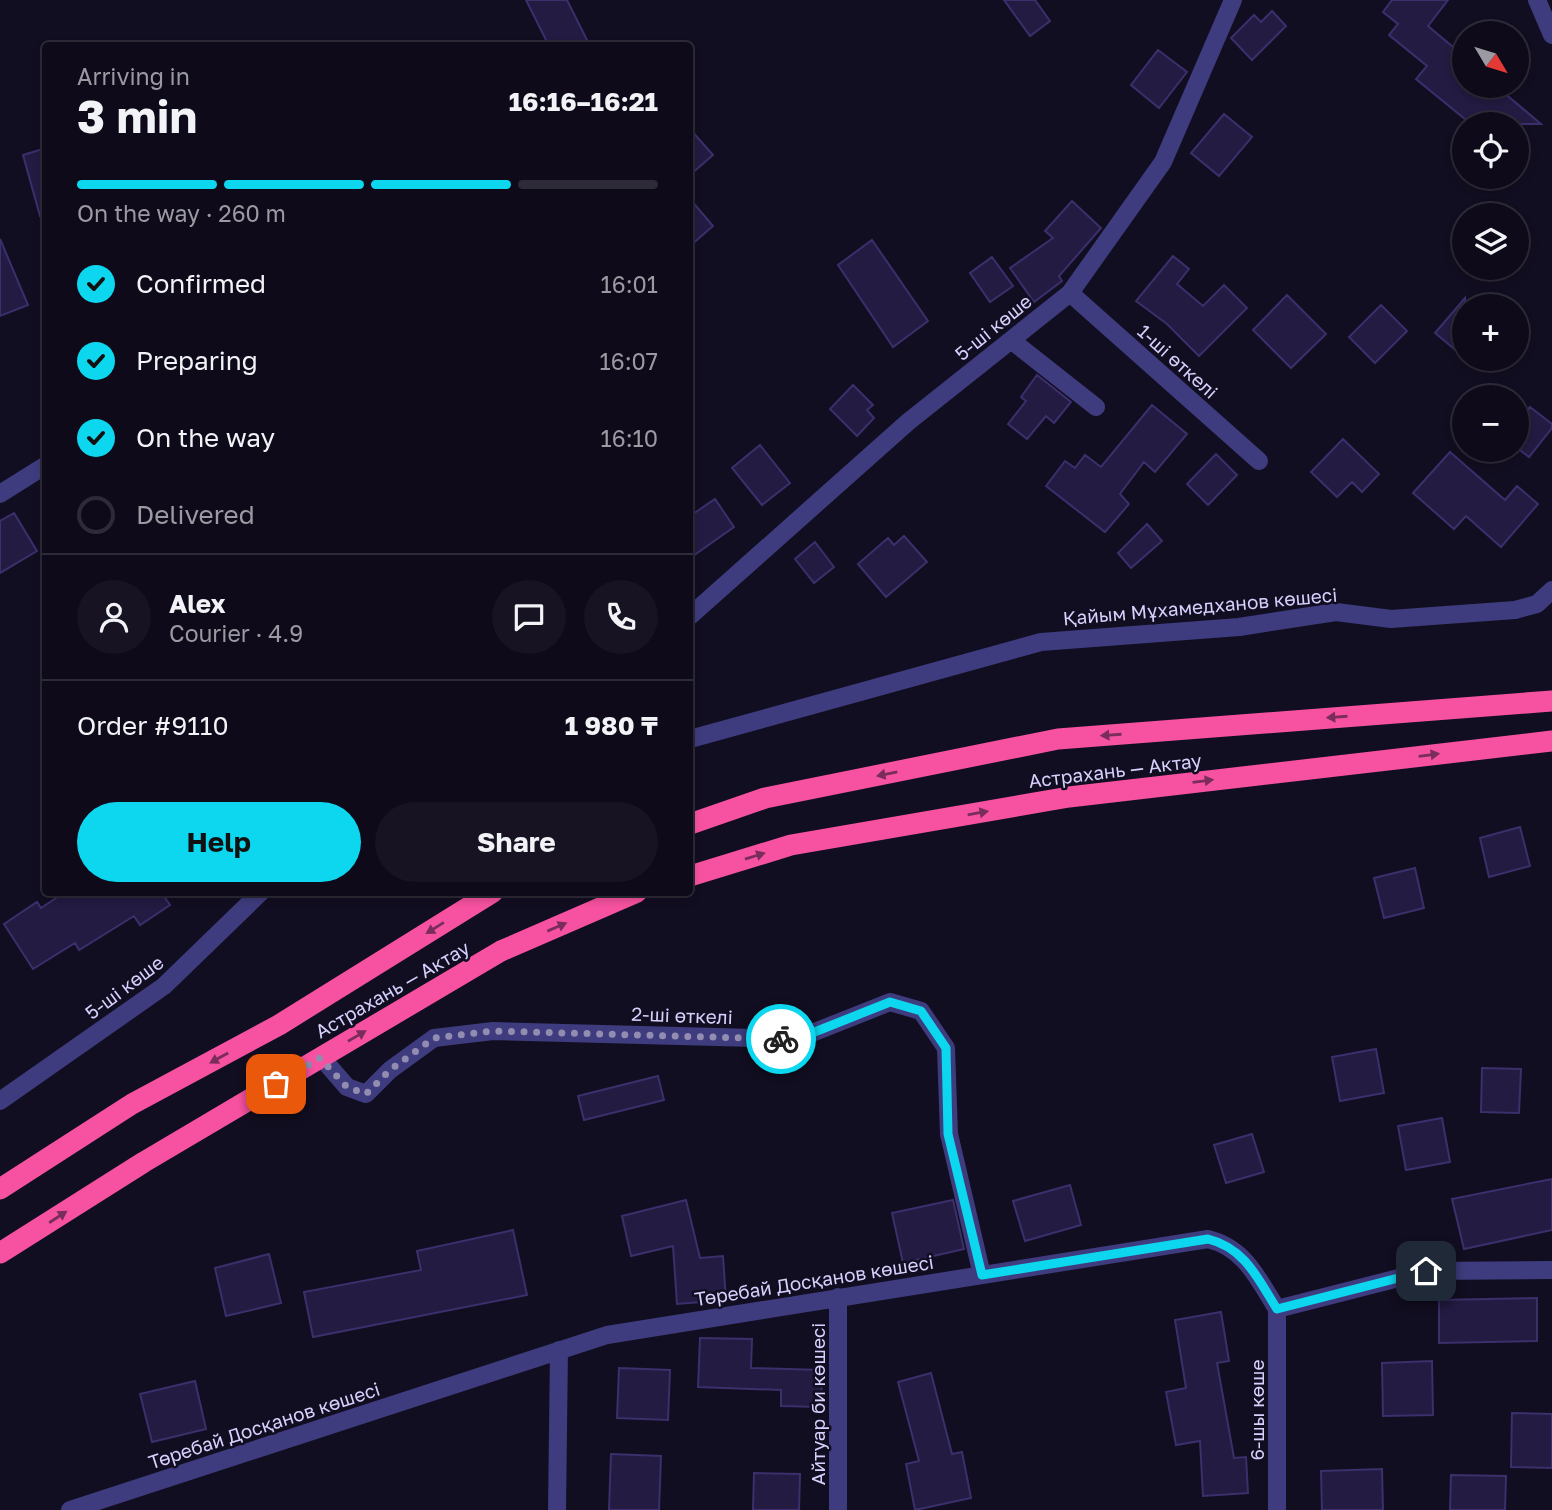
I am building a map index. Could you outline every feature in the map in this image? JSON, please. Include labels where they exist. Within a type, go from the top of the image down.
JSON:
[{"type":"highway","name":"Астрахань — Актау","points":[[693,823],[765,798],[1058,739],[1552,701]]},
{"type":"highway","name":"Астрахань — Актау","points":[[693,875],[791,845],[1069,797],[1552,741]]},
{"type":"highway","name":"Астрахань — Актау","points":[[0,1189],[132,1104],[279,1025],[487,896]]},
{"type":"highway","name":"Астрахань — Актау","points":[[0,1253],[144,1162],[501,951],[628,896]]},
{"type":"street","name":"5-шi көше","points":[[693,613],[908,422],[1070,293],[1163,162],[1233,0]]},
{"type":"street","points":[[1537,0],[1552,35]]},
{"type":"street","name":"1-ші өткелі","points":[[1070,293],[1259,461]]},
{"type":"street","points":[[1011,340],[1096,407]]},
{"type":"street","points":[[0,494],[42,468]]},
{"type":"street","name":"Қайым Мұхамедханов көшесi","points":[[693,738],[1041,642],[1239,627],[1336,612],[1391,619],[1515,610],[1537,604],[1552,590]]},
{"type":"street","name":"5-шi көше","points":[[0,1101],[164,986],[257,896]]},
{"type":"street","name":"2-ші өткелі","points":[[320,1058],[347,1087],[366,1094],[390,1070],[434,1038],[493,1031],[797,1039],[890,1002],[921,1011],[946,1048],[948,1134],[982,1275]]},
{"type":"street","name":"Төребай Досқанов көшесі","points":[[70,1510],[607,1335],[1208,1239],[1225,1243],[1240,1253],[1277,1309]]},
{"type":"street","points":[[1277,1309],[1426,1271],[1552,1270]]},
{"type":"street","name":"Айтуар би көшесі","points":[[838,1297],[838,1510]]},
{"type":"street","name":"6-шы көше","points":[[1277,1309],[1277,1510]]},
{"type":"street","points":[[557,1510],[559,1350]]},
{"type":"building","points":[[526,0],[567,0],[588,42],[547,42]]},
{"type":"building","points":[[1004,0],[1035,0],[1050,21],[1030,36]]},
{"type":"building","points":[[1392,0],[1448,0],[1428,26],[1452,46],[1452,98],[1510,98],[1527,112],[1456,112],[1416,79],[1427,66],[1389,35],[1398,24],[1383,12]]},
{"type":"building","points":[[1272,11],[1286,26],[1252,60],[1231,38],[1254,15],[1261,22]]},
{"type":"building","points":[[1158,50],[1187,72],[1159,108],[1131,85]]},
{"type":"building","points":[[1224,114],[1252,137],[1219,176],[1191,153]]},
{"type":"building","points":[[1529,114],[1541,124],[1529,124]]},
{"type":"building","points":[[693,132],[713,155],[693,172]]},
{"type":"building","points":[[42,149],[42,216],[40,216],[23,155]]},
{"type":"building","points":[[1072,201],[1101,228],[1059,276],[1062,281],[1034,302],[1010,268],[1053,238],[1045,231]]},
{"type":"building","points":[[693,203],[713,226],[693,243]]},
{"type":"building","points":[[0,239],[28,305],[0,316]]},
{"type":"building","points":[[872,240],[928,321],[893,347],[838,265]]},
{"type":"building","points":[[1173,256],[1189,269],[1177,284],[1203,306],[1224,285],[1247,308],[1199,356],[1167,324],[1136,301]]},
{"type":"building","points":[[992,257],[1013,286],[990,302],[970,273]]},
{"type":"building","points":[[1287,295],[1326,334],[1291,368],[1253,330]]},
{"type":"building","points":[[1381,305],[1407,331],[1375,363],[1349,337]]},
{"type":"building","points":[[1452,313],[1452,347],[1435,333]]},
{"type":"building","points":[[1037,375],[1071,402],[1054,423],[1046,416],[1027,439],[1008,424],[1026,401],[1021,397]]},
{"type":"building","points":[[853,385],[873,405],[867,410],[874,418],[857,436],[830,409]]},
{"type":"building","points":[[1152,405],[1187,434],[1155,472],[1144,462],[1120,494],[1129,504],[1105,532],[1046,486],[1065,461],[1075,468],[1085,455],[1101,467]]},
{"type":"building","points":[[1529,408],[1552,424],[1552,428],[1529,457]]},
{"type":"building","points":[[1343,439],[1379,474],[1362,492],[1352,482],[1337,497],[1311,472]]},
{"type":"building","points":[[760,445],[790,483],[762,505],[732,468]]},
{"type":"building","points":[[1450,452],[1452,462],[1461,462],[1505,500],[1517,486],[1538,504],[1501,547],[1466,516],[1454,529],[1413,493]]},
{"type":"building","points":[[1216,454],[1237,475],[1208,505],[1187,484]]},
{"type":"building","points":[[715,499],[734,527],[693,556],[693,514]]},
{"type":"building","points":[[14,513],[37,551],[0,573],[0,521]]},
{"type":"building","points":[[1147,524],[1162,541],[1131,568],[1118,553]]},
{"type":"building","points":[[904,536],[927,562],[886,597],[858,564],[888,538],[894,545]]},
{"type":"building","points":[[815,542],[834,567],[814,583],[795,559]]},
{"type":"building","points":[[1520,827],[1530,866],[1489,877],[1480,838]]},
{"type":"building","points":[[1415,868],[1424,908],[1384,918],[1374,878]]},
{"type":"building","points":[[59,896],[164,896],[170,905],[140,925],[134,916],[79,950],[75,943],[33,969],[4,924],[37,902],[41,908]]},
{"type":"building","points":[[1376,1049],[1384,1093],[1340,1101],[1332,1057]]},
{"type":"building","points":[[1482,1068],[1521,1069],[1519,1113],[1481,1112]]},
{"type":"building","points":[[658,1076],[664,1100],[584,1120],[578,1096]]},
{"type":"building","points":[[1442,1118],[1450,1162],[1406,1170],[1398,1126]]},
{"type":"building","points":[[1252,1134],[1264,1172],[1226,1183],[1214,1145]]},
{"type":"building","points":[[1552,1179],[1552,1230],[1464,1249],[1452,1199]]},
{"type":"building","points":[[1070,1185],[1081,1225],[1025,1241],[1013,1201]]},
{"type":"building","points":[[686,1200],[700,1258],[723,1256],[726,1300],[677,1304],[673,1246],[631,1256],[622,1216]]},
{"type":"building","points":[[953,1200],[964,1249],[903,1263],[892,1213]]},
{"type":"building","points":[[513,1230],[527,1295],[313,1337],[304,1292],[421,1270],[417,1251]]},
{"type":"building","points":[[269,1254],[281,1303],[226,1316],[215,1268]]},
{"type":"building","points":[[1537,1298],[1537,1341],[1439,1343],[1439,1300]]},
{"type":"building","points":[[1221,1312],[1229,1361],[1217,1363],[1234,1458],[1246,1457],[1248,1493],[1203,1496],[1200,1441],[1176,1445],[1166,1392],[1186,1388],[1175,1320]]},
{"type":"building","points":[[700,1338],[752,1339],[751,1368],[822,1370],[821,1407],[781,1406],[781,1390],[698,1387]]},
{"type":"building","points":[[1432,1361],[1433,1415],[1383,1416],[1382,1363]]},
{"type":"building","points":[[619,1368],[670,1370],[668,1420],[617,1418]]},
{"type":"building","points":[[931,1373],[952,1454],[962,1452],[971,1498],[915,1510],[906,1464],[919,1461],[898,1382]]},
{"type":"building","points":[[195,1381],[206,1429],[152,1442],[140,1394]]},
{"type":"building","points":[[1512,1413],[1552,1414],[1552,1468],[1511,1467]]},
{"type":"building","points":[[611,1454],[661,1456],[659,1510],[609,1510]]},
{"type":"building","points":[[1382,1469],[1383,1510],[1322,1510],[1321,1471]]},
{"type":"building","points":[[754,1473],[800,1474],[799,1510],[753,1510]]},
{"type":"building","points":[[1451,1475],[1506,1476],[1505,1510],[1450,1510]]},
{"type":"way so far","points":[[276,1084],[320,1058],[347,1087],[366,1094],[390,1070],[434,1038],[493,1031],[781,1039]]},
{"type":"route","points":[[781,1039],[797,1039],[890,1002],[921,1011],[946,1048],[948,1134],[982,1275],[1208,1239],[1225,1243],[1240,1253],[1277,1309],[1426,1271]]}]
